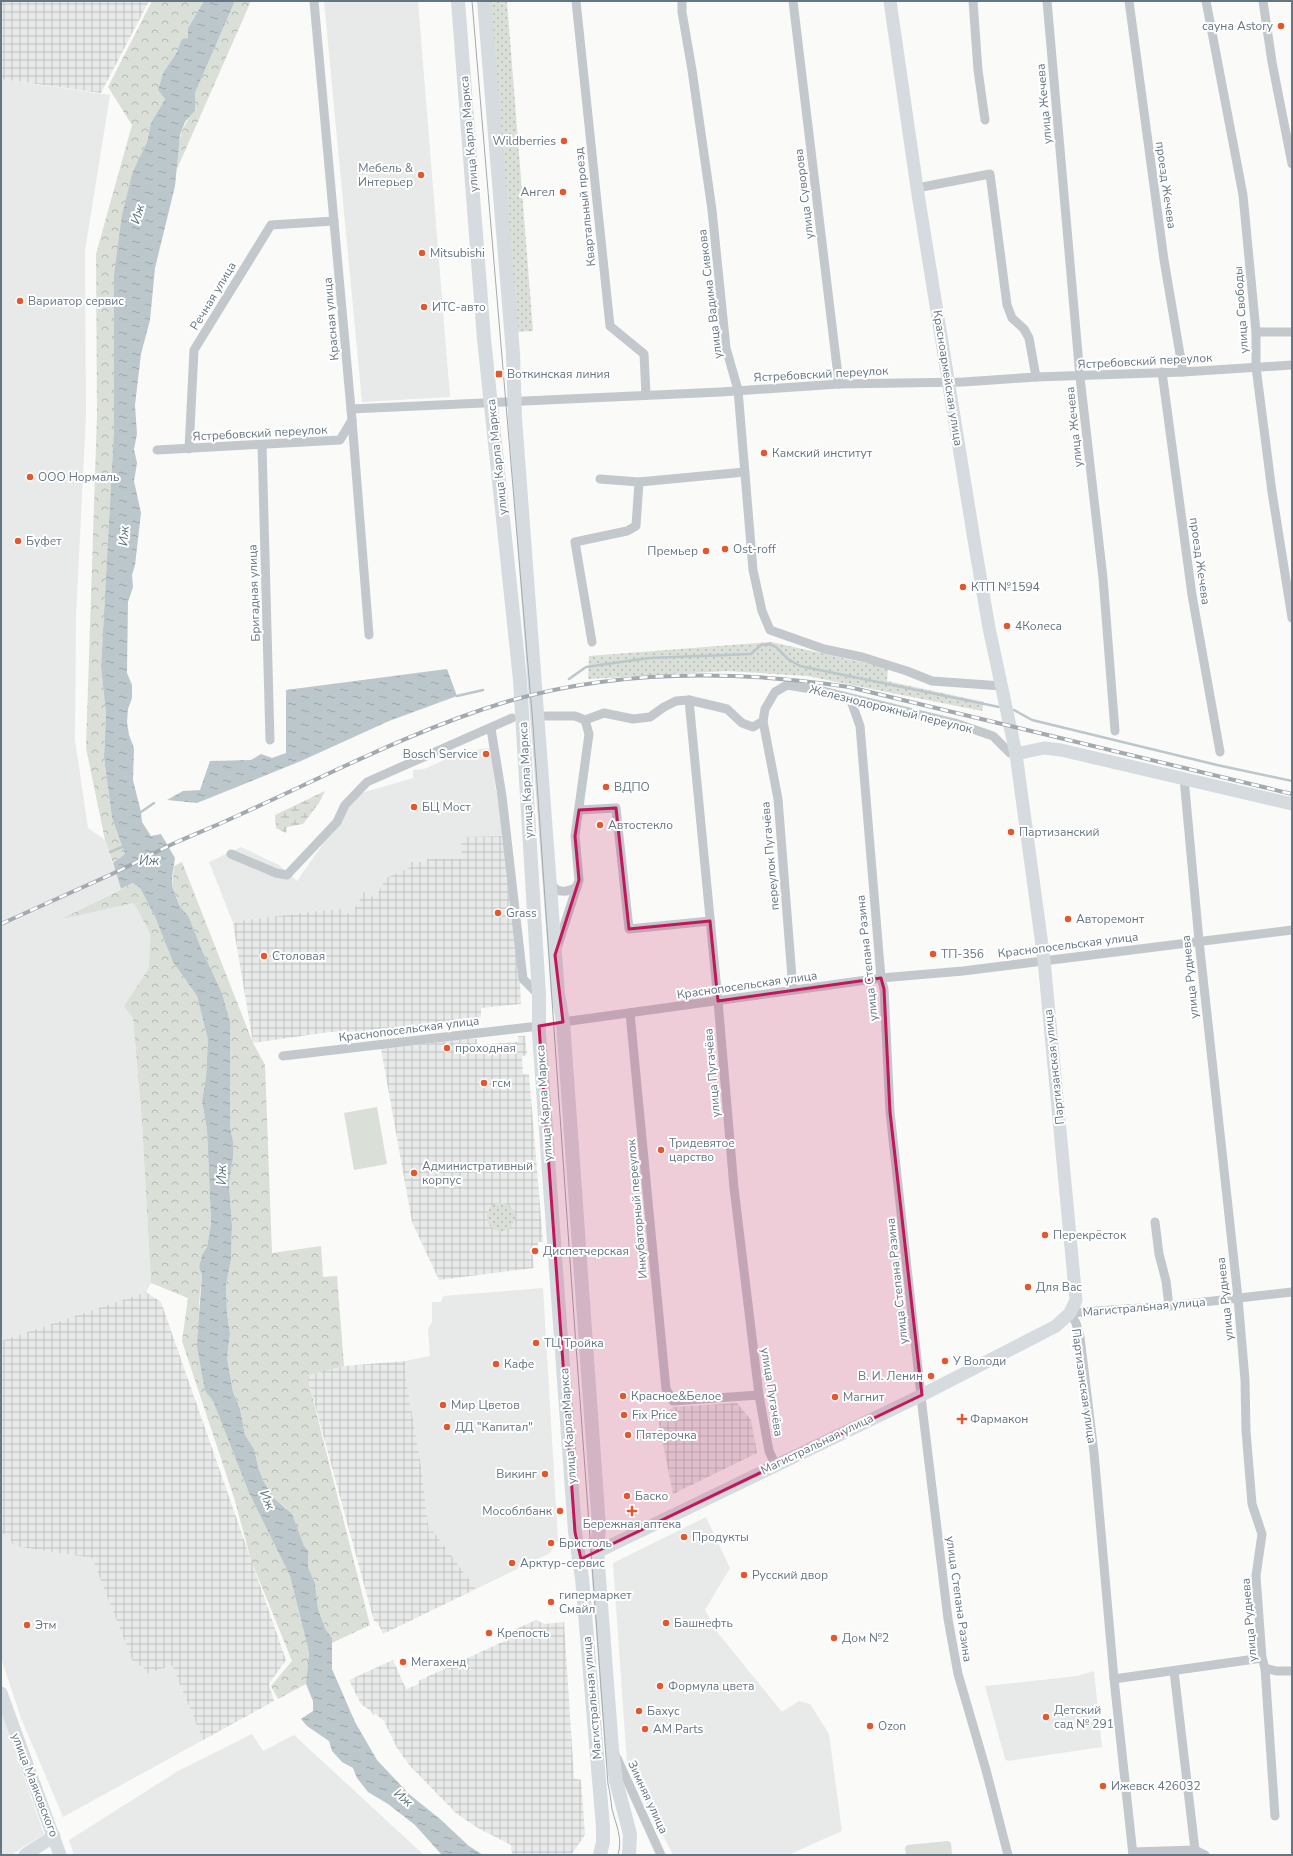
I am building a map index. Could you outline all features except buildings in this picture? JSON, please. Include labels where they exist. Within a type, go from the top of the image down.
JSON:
[{"type":"main road","name":"улица Карла Маркса","points":[[458,1],[491,402],[520,680],[518,722],[539,995],[539,1026],[575,1532],[580,1559]]},
{"type":"main road","name":"улица Карла Маркса","points":[[484,1],[513,353],[515,401],[535,679],[542,720],[549,874],[558,994],[562,1022],[599,1527],[597,1552]]},
{"type":"main road","points":[[539,1026],[562,1022]]},
{"type":"main road","name":"Магистральная улица","points":[[600,1855],[603,1842],[603,1827],[580,1559],[597,1552],[612,1749],[616,1781],[630,1834],[629,1855]]},
{"type":"street","name":"Красная улица","points":[[314,1],[352,420],[369,635]]},
{"type":"street","name":"Квартальный проезд","points":[[576,1],[610,326],[644,354],[646,395]]},
{"type":"street","name":"улица Вадима Сивкова","points":[[682,1],[682,12],[712,210],[726,348],[738,390],[753,570],[762,611],[770,630],[824,649],[862,657],[907,671],[932,681],[1002,686]]},
{"type":"street","name":"улица Суворова","points":[[793,1],[839,384]]},
{"type":"street","name":"Красноармейская улица","points":[[890,1],[917,188],[989,628],[1016,754]]},
{"type":"street","points":[[973,1],[978,70],[986,120]]},
{"type":"street","name":"улица Жечева","points":[[1047,1],[1080,377],[1103,578],[1115,731]]},
{"type":"street","name":"проезд Жечева","points":[[1129,1],[1164,260],[1182,372]]},
{"type":"street","name":"улица Свободы","points":[[1206,1],[1243,195],[1256,332],[1256,367],[1272,492],[1292,618]]},
{"type":"street","points":[[1263,1],[1272,62],[1292,164]]},
{"type":"street","points":[[917,188],[990,174],[1007,305],[1012,318],[1024,329],[1028,338],[1036,377]]},
{"type":"street","name":"Речная улица","points":[[189,449],[194,350],[270,225],[334,221]]},
{"type":"street","points":[[1256,332],[1292,332]]},
{"type":"street","name":"Ястребовский переулок","points":[[351,409],[839,384],[949,382],[1036,377],[1080,377],[1292,365]]},
{"type":"street","name":"проезд Жечева","points":[[1162,372],[1192,595],[1220,752]]},
{"type":"street","name":"Ястребовский переулок","points":[[157,450],[340,440],[352,420]]},
{"type":"street","name":"Бригадная улица","points":[[262,445],[270,740]]},
{"type":"street","points":[[600,479],[639,482],[745,472]]},
{"type":"street","points":[[592,642],[575,542],[627,531],[636,526],[639,482]]},
{"type":"street","name":"Железнодорожный переулок","points":[[764,721],[766,709],[775,692],[787,685],[823,691],[955,723],[993,736],[1010,752],[1016,754]]},
{"type":"street","name":"улица Степана Разина","points":[[850,698],[860,726],[881,978],[884,989],[890,1112],[948,1619],[958,1674],[986,1770],[1008,1855]]},
{"type":"street","points":[[542,720],[575,716],[585,720],[604,713],[633,719],[650,717],[676,701],[689,700],[727,709],[742,723],[753,727],[764,721]]},
{"type":"street","name":"улица Пугачёва","points":[[689,700],[718,1001],[734,1188],[758,1395],[769,1451],[775,1464]]},
{"type":"street","points":[[555,955],[579,880],[575,836],[589,734],[585,720]]},
{"type":"street","name":"переулок Пугачёва","points":[[764,721],[778,799],[793,990]]},
{"type":"street","points":[[231,854],[276,874],[287,875],[337,822],[345,805],[366,782],[491,729],[518,722]]},
{"type":"street","points":[[491,729],[502,796],[523,979],[539,995]]},
{"type":"street","points":[[1016,754],[1044,748],[1061,750],[1292,804]]},
{"type":"street","name":"Партизанская улица","points":[[1016,754],[1044,960],[1076,1300],[1070,1313],[1076,1323],[1080,1337],[1094,1453],[1114,1679],[1133,1853]]},
{"type":"street","name":"улица Руднева","points":[[1184,778],[1198,941],[1238,1298],[1245,1380],[1246,1431],[1252,1504],[1262,1534],[1256,1576],[1262,1658],[1265,1668],[1275,1816]]},
{"type":"street","points":[[579,810],[616,808],[629,929],[710,922]]},
{"type":"street","points":[[549,874],[552,885],[557,890],[563,892],[571,891],[577,887]]},
{"type":"street","name":"Краснопосельская улица","points":[[562,1022],[881,978],[963,971],[1292,930]]},
{"type":"street","name":"Инкубаторный переулок","points":[[630,1013],[666,1389],[673,1401],[758,1395]]},
{"type":"street","name":"Краснопосельская улица","points":[[283,1056],[539,1026]]},
{"type":"street","points":[[1156,1222],[1159,1254],[1166,1281],[1168,1306]]},
{"type":"street","name":"Магистральная улица","points":[[597,1552],[775,1464],[922,1394],[1056,1326],[1070,1313],[1168,1306],[1292,1292]]},
{"type":"street","points":[[1114,1679],[1262,1658]]},
{"type":"street","points":[[1265,1668],[1276,1671],[1292,1671]]},
{"type":"street","points":[[1174,1671],[1195,1850]]},
{"type":"street","name":"улица Маяковского","points":[[1,1693],[60,1855]]},
{"type":"street","name":"Зимняя улица","points":[[612,1749],[661,1855]]},
{"type":"street","points":[[25,1855],[54,1836]]},
{"type":"street","points":[[1133,1853],[1195,1850],[1205,1855]]},
{"type":"highlighted area","points":[[616,808],[629,929],[710,921],[718,1001],[881,978],[884,989],[890,1112],[922,1395],[581,1559],[575,1532],[539,1026],[563,1022],[555,955],[579,880],[575,836],[579,810]]},
{"type":"shaded area","points":[[1,1],[149,1],[101,93],[1,79]]},
{"type":"shaded area","points":[[324,1],[418,1],[450,397],[362,402]]},
{"type":"shaded area","points":[[1,79],[110,95],[85,251],[86,414],[76,617],[75,740],[88,828],[105,840],[121,889],[63,918],[134,903],[150,934],[149,968],[124,1006],[133,1017],[142,1123],[151,1283],[146,1292],[1,1341]]},
{"type":"shaded area","points":[[490,748],[496,791],[500,800],[503,836],[462,859],[427,859],[427,862],[386,878],[375,898],[364,892],[351,915],[340,909],[238,921],[233,923],[209,862],[241,847],[279,865],[297,881],[358,794],[413,778],[413,770],[424,769],[465,751]]},
{"type":"shaded area","points":[[503,836],[519,965],[521,1004],[481,1008],[481,1017],[381,1031],[330,1032],[253,1043],[233,924],[238,921],[326,910],[340,909],[351,915],[364,892],[375,898],[386,878],[411,867],[411,862],[427,862],[427,859],[462,859],[461,837]]},
{"type":"shaded area","points":[[518,1036],[525,1036],[527,1055],[522,1056],[523,1074],[529,1074],[543,1242],[538,1242],[538,1246],[532,1246],[534,1268],[439,1280],[412,1222],[381,1049],[468,1039],[477,1039],[477,1045],[516,1042],[519,1041]]},
{"type":"shaded area","points":[[543,1288],[558,1540],[550,1553],[476,1589],[433,1532],[429,1532],[422,1472],[406,1379],[405,1361],[430,1356],[428,1329],[432,1322],[432,1302],[441,1302],[443,1296]]},
{"type":"shaded area","points":[[146,1292],[161,1302],[286,1660],[269,1684],[274,1701],[203,1740],[172,1665],[148,1674],[142,1665],[135,1667],[92,1558],[13,1546],[8,1533],[1,1535],[1,1341]]},
{"type":"shaded area","points":[[405,1361],[406,1379],[422,1472],[429,1532],[433,1531],[476,1589],[383,1634],[378,1623],[374,1621],[307,1376],[344,1366]]},
{"type":"shaded area","points":[[737,1403],[751,1420],[757,1453],[673,1494],[658,1419],[673,1407]]},
{"type":"shaded area","points":[[706,1517],[730,1568],[705,1610],[718,1633],[782,1712],[799,1701],[810,1704],[829,1734],[842,1831],[788,1855],[673,1855],[627,1764],[613,1563]]},
{"type":"shaded area","points":[[8,1533],[13,1546],[92,1558],[135,1667],[142,1664],[148,1674],[172,1665],[203,1740],[63,1817],[21,1718],[1,1658],[1,1535]]},
{"type":"shaded area","points":[[536,1620],[544,1624],[564,1622],[574,1778],[581,1780],[585,1835],[571,1855],[512,1855],[511,1845],[476,1827],[456,1813],[410,1766],[397,1748],[384,1721],[376,1714],[373,1715],[371,1711],[361,1704],[349,1680],[393,1660],[406,1689],[419,1684],[418,1681],[511,1638],[509,1632]]},
{"type":"shaded area","name":"Детский сад № 291","points":[[1094,1671],[1102,1747],[1008,1761],[1005,1759],[985,1686],[1077,1676]]},
{"type":"shaded area","points":[[1,1712],[44,1834],[11,1855],[1,1855]]},
{"type":"shaded area","points":[[252,1734],[263,1751],[294,1735],[424,1855],[74,1855],[69,1840],[178,1771]]},
{"type":"green space","points":[[152,1],[204,1],[188,28],[188,38],[181,42],[177,52],[163,73],[158,90],[165,99],[151,123],[147,142],[133,171],[115,412],[101,667],[106,714],[104,757],[112,818],[125,854],[113,863],[105,840],[86,748],[97,415],[96,254],[132,125],[108,87]]},
{"type":"green space","points":[[235,1],[251,1],[177,169],[180,138],[185,125],[195,111],[195,93]]},
{"type":"green space","points":[[490,1],[507,1],[533,331],[516,332]]},
{"type":"green space","points":[[771,642],[888,668],[887,681],[984,702],[982,711],[807,676],[727,671],[588,679],[589,656]]},
{"type":"green space","points":[[325,791],[319,803],[303,824],[287,827],[286,833],[276,828],[275,815]]},
{"type":"green space","points":[[182,862],[253,1043],[265,1065],[272,1253],[321,1246],[323,1277],[337,1276],[344,1366],[307,1376],[370,1625],[332,1643],[332,1638],[326,1630],[318,1609],[315,1583],[308,1567],[308,1550],[304,1546],[286,1508],[275,1499],[264,1482],[259,1470],[254,1449],[245,1435],[240,1409],[233,1392],[227,1358],[230,1334],[227,1313],[226,1285],[231,1260],[232,1225],[229,1184],[233,1158],[233,1141],[230,1127],[230,1022],[222,993],[201,948],[189,917],[179,905],[172,886],[174,866]]},
{"type":"green space","points":[[134,883],[140,888],[155,917],[173,962],[197,996],[208,1040],[206,1078],[202,1101],[207,1130],[211,1223],[207,1247],[202,1255],[199,1267],[202,1274],[199,1303],[205,1391],[213,1401],[249,1493],[290,1576],[309,1652],[306,1684],[278,1699],[271,1686],[292,1661],[251,1560],[235,1501],[182,1341],[188,1298],[151,1283],[142,1123],[133,1018],[124,1006],[149,968],[150,934],[134,903],[61,919]]},
{"type":"green space","points":[[377,1107],[387,1164],[354,1170],[344,1113]]},
{"type":"green space","points":[[501,1203],[511,1207],[515,1217],[511,1227],[501,1231],[491,1227],[487,1217],[491,1207]]},
{"type":"green space","points":[[948,1841],[951,1843],[952,1855],[906,1855],[905,1848],[907,1845]]},
{"type":"water","name":"Иж","points":[[204,1],[235,1],[195,93],[195,111],[185,122],[180,135],[175,186],[155,268],[150,320],[141,354],[135,405],[137,434],[134,449],[137,463],[134,481],[141,513],[135,565],[132,575],[133,587],[128,602],[127,673],[132,685],[132,698],[128,709],[127,722],[129,735],[134,748],[133,780],[142,822],[151,836],[161,834],[175,858],[172,886],[179,905],[189,917],[201,948],[222,993],[230,1022],[230,1127],[233,1141],[233,1158],[229,1184],[232,1225],[231,1260],[226,1285],[227,1313],[230,1334],[227,1358],[233,1392],[240,1409],[245,1435],[254,1449],[259,1470],[264,1482],[275,1499],[292,1514],[304,1546],[308,1550],[308,1567],[315,1583],[318,1609],[326,1630],[332,1638],[332,1669],[355,1722],[377,1760],[409,1794],[440,1819],[469,1846],[483,1855],[441,1854],[415,1825],[388,1804],[368,1792],[357,1778],[353,1768],[342,1762],[332,1751],[329,1741],[307,1726],[301,1719],[313,1711],[313,1701],[306,1684],[309,1652],[290,1576],[249,1493],[213,1401],[205,1391],[197,1346],[202,1274],[199,1267],[202,1255],[207,1247],[211,1223],[207,1130],[202,1101],[206,1078],[208,1040],[197,996],[173,962],[155,917],[140,888],[133,883],[121,889],[113,863],[125,854],[112,818],[104,757],[106,714],[101,667],[114,430],[114,275],[122,215],[133,171],[147,142],[151,123],[165,99],[158,90],[163,73],[177,52],[181,41],[188,38],[188,28]]},
{"type":"water","points":[[447,669],[457,696],[389,721],[301,761],[197,803],[167,800],[183,791],[200,790],[210,761],[251,760],[261,754],[272,758],[286,753],[286,690]]},
{"type":"waterway","points":[[569,679],[586,667],[649,658],[751,654],[761,645],[769,644],[776,647],[788,659],[800,666],[999,707]]},
{"type":"waterway","points":[[457,696],[483,690]]},
{"type":"waterway","points":[[1014,710],[1032,720],[1217,765],[1292,781]]},
{"type":"waterway","points":[[141,812],[154,803]]},
{"type":"waterway","points":[[110,852],[122,847]]},
{"type":"tram line","points":[[472,1],[533,725],[608,1784],[620,1843],[618,1855]]},
{"type":"railway","points":[[1,924],[112,874],[177,842],[440,725],[509,701],[593,683],[636,678],[721,676],[806,681],[849,687],[1292,794]]},
{"type":"place","name":"сауна Astory","points":[[1281,26]]},
{"type":"place","name":"Wildberries","points":[[564,141]]},
{"type":"place","name":"Мебель & Интерьер","points":[[421,175]]},
{"type":"place","name":"Ангел","points":[[563,192]]},
{"type":"place","name":"Mitsubishi","points":[[422,253]]},
{"type":"place","name":"Вариатор сервис","points":[[20,301]]},
{"type":"place","name":"ИТС-авто","points":[[424,307]]},
{"type":"place","name":"Воткинская линия","points":[[499,374]]},
{"type":"place","name":"Камский институт","points":[[764,453]]},
{"type":"place","name":"ООО Нормаль","points":[[30,477]]},
{"type":"place","name":"Буфет","points":[[18,541]]},
{"type":"place","name":"Ost-roff","points":[[725,549]]},
{"type":"place","name":"Премьер","points":[[706,551]]},
{"type":"place","name":"КТП №1594","points":[[963,587]]},
{"type":"place","name":"4Колеса","points":[[1007,626]]},
{"type":"place","name":"Bosch Service","points":[[486,754]]},
{"type":"place","name":"ВДПО","points":[[606,787]]},
{"type":"place","name":"БЦ Мост","points":[[414,807]]},
{"type":"place","name":"Автостекло","points":[[600,825]]},
{"type":"place","name":"Партизанский","points":[[1011,832]]},
{"type":"place","name":"Grass","points":[[498,913]]},
{"type":"place","name":"Авторемонт","points":[[1068,919]]},
{"type":"place","name":"ТП-356","points":[[933,954]]},
{"type":"place","name":"Столовая","points":[[264,956]]},
{"type":"place","name":"проходная","points":[[447,1048]]},
{"type":"place","name":"гсм","points":[[484,1083]]},
{"type":"place","name":"Тридевятое царство","points":[[661,1150]]},
{"type":"place","name":"Административный корпус","points":[[414,1173]]},
{"type":"place","name":"Перекрёсток","points":[[1045,1235]]},
{"type":"place","name":"Диспетчерская","points":[[535,1251]]},
{"type":"place","name":"Для Вас","points":[[1028,1287]]},
{"type":"place","name":"ТЦ Тройка","points":[[536,1343]]},
{"type":"place","name":"У Володи","points":[[945,1361]]},
{"type":"place","name":"Кафе","points":[[496,1364]]},
{"type":"place","name":"В. И. Ленин","points":[[931,1376]]},
{"type":"place","name":"Красное&Белое","points":[[623,1396]]},
{"type":"place","name":"Магнит","points":[[835,1397]]},
{"type":"place","name":"Мир Цветов","points":[[443,1405]]},
{"type":"place","name":"Fix Price","points":[[624,1415]]},
{"type":"place","name":"Фармакон","points":[[962,1419]]},
{"type":"place","name":"ДД \"Капитал\"","points":[[447,1427]]},
{"type":"place","name":"Пятёрочка","points":[[628,1435]]},
{"type":"place","name":"Викинг","points":[[545,1474]]},
{"type":"place","name":"Баско","points":[[627,1496]]},
{"type":"place","name":"Мособлбанк","points":[[560,1511]]},
{"type":"place","name":"Бережная аптека","points":[[632,1511]]},
{"type":"place","name":"Продукты","points":[[684,1537]]},
{"type":"place","name":"Бристоль","points":[[551,1543]]},
{"type":"place","name":"Арктур-сервис","points":[[512,1563]]},
{"type":"place","name":"Русский двор","points":[[744,1575]]},
{"type":"place","name":"гипермаркет Смайл","points":[[551,1602]]},
{"type":"place","name":"Башнефть","points":[[666,1623]]},
{"type":"place","name":"Этм","points":[[27,1625]]},
{"type":"place","name":"Крепость","points":[[489,1633]]},
{"type":"place","name":"Дом №2","points":[[834,1638]]},
{"type":"place","name":"Мегахенд","points":[[403,1662]]},
{"type":"place","name":"Формула цвета","points":[[660,1686]]},
{"type":"place","name":"Бахус","points":[[639,1711]]},
{"type":"place","name":"Детский сад № 291","points":[[1046,1717]]},
{"type":"place","name":"Ozon","points":[[870,1726]]},
{"type":"place","name":"AM Parts","points":[[645,1729]]},
{"type":"place","name":"Ижевск 426032","points":[[1103,1786]]}]
